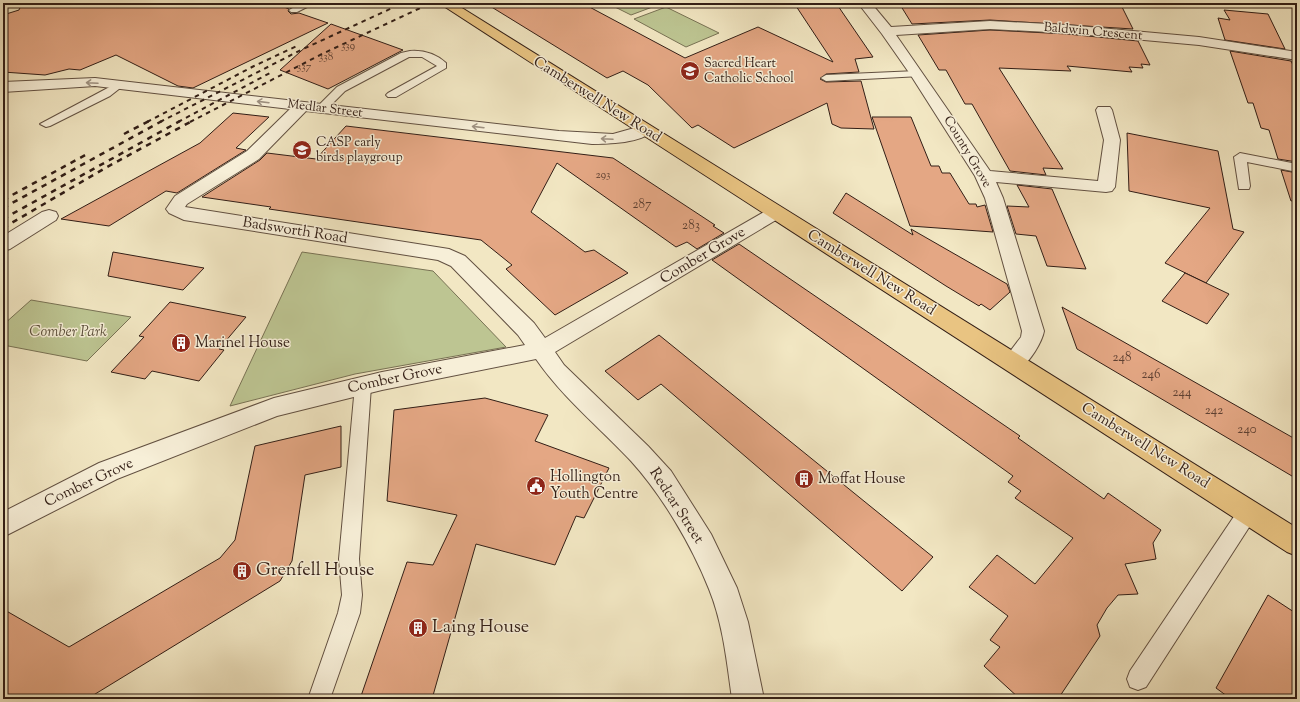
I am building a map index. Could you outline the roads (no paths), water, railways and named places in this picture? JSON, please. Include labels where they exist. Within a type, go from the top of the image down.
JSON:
[{"type":"highway","name":"Camberwell New Road","points":[[445,3],[1297,543]]},
{"type":"street","name":"County Grove","points":[[864,3],[917,74],[984,176],[994,198],[1033,331],[1031,340],[1013,362]]},
{"type":"street","name":"Baldwin Crescent","points":[[887,32],[990,25],[1067,29],[1199,41],[1297,56]]},
{"type":"street","name":"Medlar Street","points":[[3,87],[29,87],[76,82],[119,85],[559,136],[617,139],[630,137],[645,130]]},
{"type":"street","name":"Badsworth Road","points":[[302,106],[253,155],[181,200],[174,209],[184,214],[442,254],[458,261],[526,329],[540,350]]},
{"type":"street","points":[[984,176],[1106,187],[1112,140],[1104,110]]},
{"type":"street","name":"Comber Grove","points":[[3,525],[108,471],[274,407],[363,386],[540,350],[559,341],[775,213]]},
{"type":"street","points":[[3,245],[49,216]]},
{"type":"street","name":"Redcar Street","points":[[540,350],[567,383],[639,452],[670,492],[701,543],[722,588],[733,622],[743,667],[748,699]]},
{"type":"lane","points":[[294,10],[310,3]]},
{"type":"lane","points":[[321,109],[341,89],[405,55],[412,53],[425,55],[438,60],[442,65],[441,68],[392,95]]},
{"type":"lane","points":[[826,78],[917,74]]},
{"type":"lane","points":[[46,124],[106,94],[119,85]]},
{"type":"lane","points":[[1244,186],[1240,157],[1297,168]]},
{"type":"lane","points":[[319,699],[349,613],[352,595],[349,559],[363,386]]},
{"type":"lane","points":[[1138,679],[1248,512]]},
{"type":"railway","points":[[160,122],[301,50],[403,3]]},
{"type":"railway","points":[[190,122],[322,54],[431,3]]},
{"type":"railway","points":[[147,122],[254,66],[299,45]]},
{"type":"railway","points":[[178,122],[270,73]]},
{"type":"railway","points":[[124,134],[149,121]]},
{"type":"railway","points":[[3,208],[162,121]]},
{"type":"railway","points":[[3,219],[180,121]]},
{"type":"railway","points":[[3,228],[107,167],[192,121]]},
{"type":"railway","points":[[3,200],[89,153]]},
{"type":"place","name":"Sacred Heart Catholic School","points":[[690,71]]},
{"type":"place","name":"CASP early birds playgroup","points":[[302,150]]},
{"type":"place","name":"Marinel House","points":[[181,343]]},
{"type":"place","name":"Moffat House","points":[[804,479]]},
{"type":"place","name":"Hollington Youth Centre","points":[[536,486]]},
{"type":"place","name":"Grenfell House","points":[[242,571]]},
{"type":"place","name":"Laing House","points":[[418,628]]},
{"type":"park label","name":"Comber Park","points":[[68,332]]}]
